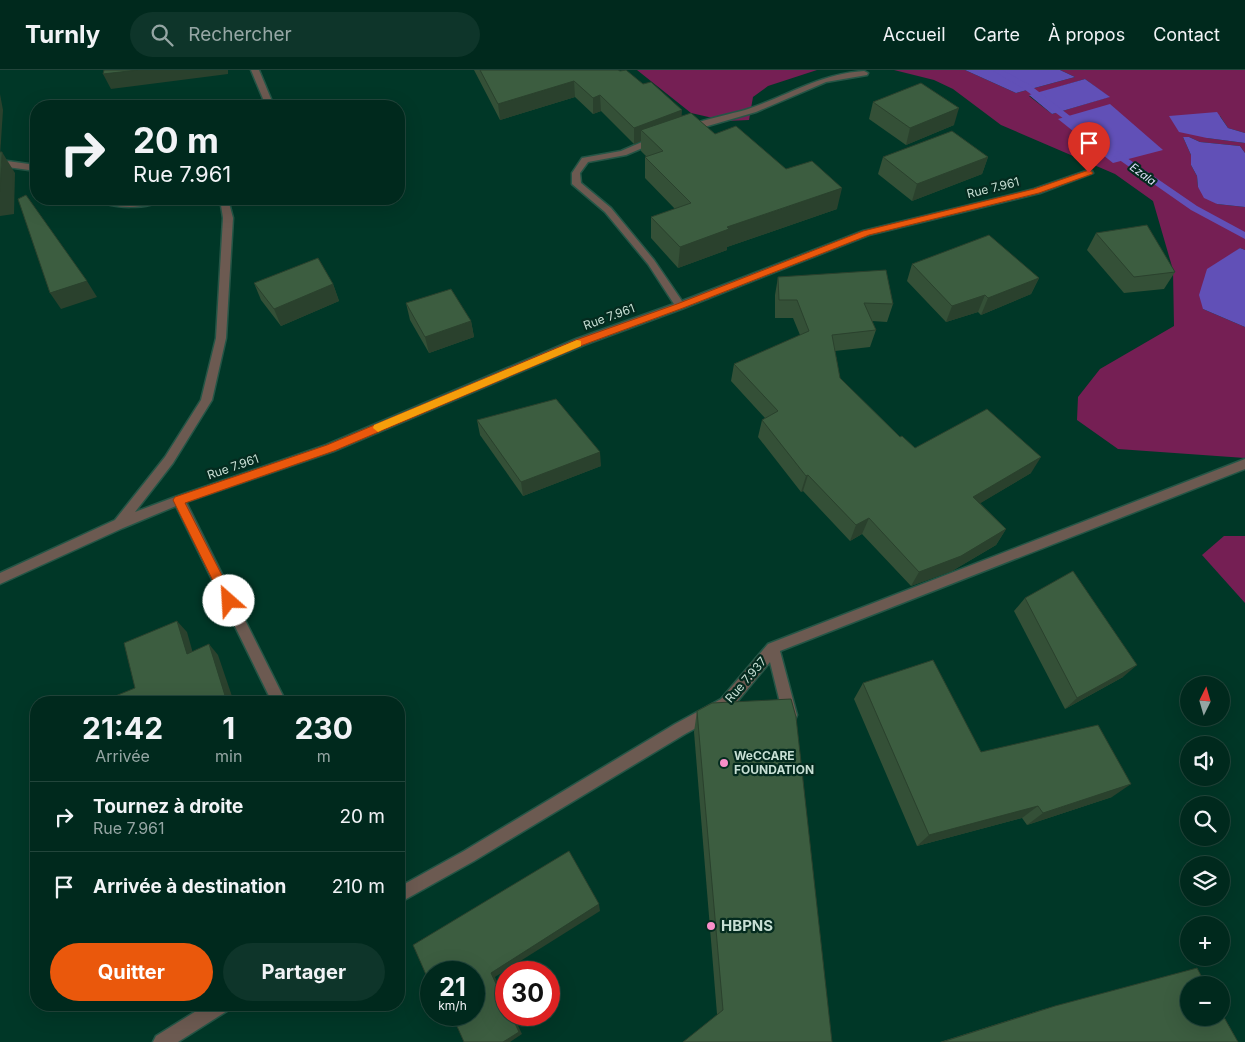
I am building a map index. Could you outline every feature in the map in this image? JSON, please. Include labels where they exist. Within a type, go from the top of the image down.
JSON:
[{"type":"street","points":[[256,70],[268,100]]},
{"type":"street","points":[[677,132],[762,107],[806,86],[844,73],[864,73]]},
{"type":"street","points":[[667,135],[623,153],[586,160],[576,173],[577,184],[614,217],[651,262],[680,306]]},
{"type":"street","points":[[0,163],[30,167]]},
{"type":"street","name":"Rue 7.961","points":[[0,579],[119,524],[179,500],[330,448],[580,342],[680,306],[866,233],[1036,191],[1089,173]]},
{"type":"street","name":"Rue 7.961","points":[[119,524],[169,460],[206,400],[221,338],[228,218],[225,205]]},
{"type":"street","points":[[774,648],[1245,464]]},
{"type":"street","points":[[179,500],[276,696]]},
{"type":"street","name":"Rue 7.937","points":[[774,648],[793,726]]},
{"type":"street","name":"Rue 7.937","points":[[405,892],[477,851],[680,729],[726,704],[774,648]]},
{"type":"street","points":[[162,1042],[211,1011]]},
{"type":"shaded area","points":[[637,70],[817,70],[768,86],[753,97],[749,120],[726,121],[691,113]]},
{"type":"shaded area","points":[[894,70],[965,70],[1016,93],[1075,77],[1060,70],[1245,70],[1245,133],[1228,128],[1220,116],[1207,138],[1245,143],[1245,153],[1240,146],[1200,142],[1189,137],[1183,137],[1191,155],[1191,165],[1197,176],[1198,187],[1217,204],[1245,207],[1245,250],[1240,248],[1226,259],[1203,309],[1245,327],[1245,458],[1118,449],[1077,420],[1078,397],[1100,369],[1174,326],[1173,270],[1153,201],[1115,174],[1001,125],[953,89],[934,80]],"holes":[[[1085,79],[1109,97],[1052,114],[1029,96]]]},
{"type":"shaded area","points":[[965,70],[1060,70],[1075,77],[1016,93]]},
{"type":"shaded area","points":[[1085,79],[1110,97],[1052,114],[1029,95]]},
{"type":"shaded area","points":[[1110,104],[1163,150],[1113,163],[1058,119]]},
{"type":"shaded area","points":[[1217,112],[1228,128],[1245,133],[1245,143],[1179,132],[1169,116]]},
{"type":"shaded area","points":[[1183,137],[1189,137],[1200,142],[1240,146],[1245,153],[1245,207],[1217,204],[1204,198],[1198,187],[1197,176],[1191,165],[1191,155]]},
{"type":"shaded area","points":[[1240,248],[1245,250],[1245,327],[1203,309],[1199,295],[1207,269]]},
{"type":"shaded area","points":[[1224,536],[1245,536],[1245,603],[1202,555]]},
{"type":"building","points":[[104,70],[138,70],[103,74]]},
{"type":"building","points":[[480,70],[626,70],[643,84],[651,82],[682,110],[634,128],[600,95],[593,98],[574,81],[498,104]]},
{"type":"building","points":[[921,83],[959,108],[910,128],[873,102]]},
{"type":"building","points":[[691,113],[715,134],[736,126],[786,169],[812,161],[842,188],[727,227],[729,229],[680,247],[651,217],[691,203],[645,157],[663,151],[641,130]]},
{"type":"building","points":[[952,131],[988,157],[917,184],[883,157]]},
{"type":"building","points":[[0,152],[2,152],[0,192]]},
{"type":"building","points":[[26,195],[30,201],[30,205],[33,205],[87,281],[50,293],[18,199]]},
{"type":"building","points":[[1147,225],[1175,272],[1134,277],[1096,233]]},
{"type":"building","points":[[989,235],[1039,278],[988,298],[985,295],[952,306],[912,264]]},
{"type":"building","points":[[318,258],[333,284],[274,309],[254,283]]},
{"type":"building","points":[[886,270],[893,304],[864,303],[876,330],[832,335],[840,378],[900,437],[902,436],[915,448],[987,409],[1041,457],[973,497],[1006,529],[961,556],[919,572],[869,518],[856,525],[808,475],[806,476],[762,420],[778,411],[734,364],[809,331],[797,300],[779,300],[778,277]]},
{"type":"building","points":[[451,289],[471,321],[425,337],[406,303]]},
{"type":"building","points":[[556,399],[600,452],[521,482],[477,420]]},
{"type":"building","points":[[1073,571],[1137,665],[1077,698],[1025,598]]},
{"type":"building","points":[[177,621],[187,654],[209,644],[225,696],[115,696],[135,688],[124,643]]},
{"type":"building","points":[[933,660],[981,752],[1098,725],[1131,784],[1043,813],[1038,806],[929,835],[863,683]]},
{"type":"building","points":[[791,699],[796,717],[832,1042],[683,1042],[723,1010],[697,711],[712,703]]},
{"type":"building","points":[[569,851],[599,904],[510,961],[495,961],[495,970],[491,973],[495,982],[495,1026],[516,1026],[519,1032],[503,1042],[464,1042],[457,1026],[485,1026],[485,961],[420,961],[413,945]]},
{"type":"building","points":[[1197,968],[1201,976],[1180,976],[1180,1026],[1229,1026],[1238,1042],[942,1042],[1055,1006]]},
{"type":"waterway","name":"Ezala","points":[[996,70],[1027,87],[1079,126]]},
{"type":"waterway","name":"Ezala","points":[[1111,150],[1194,208],[1245,236]]},
{"type":"slow traffic","points":[[378,428],[577,344]]},
{"type":"place","name":"WeCCARE FOUNDATION","points":[[724,763]]},
{"type":"place","name":"HBPNS","points":[[711,926]]},
{"type":"route","points":[[229,601],[179,500],[330,448],[580,342],[680,306],[866,233],[1036,191],[1089,173]]}]
